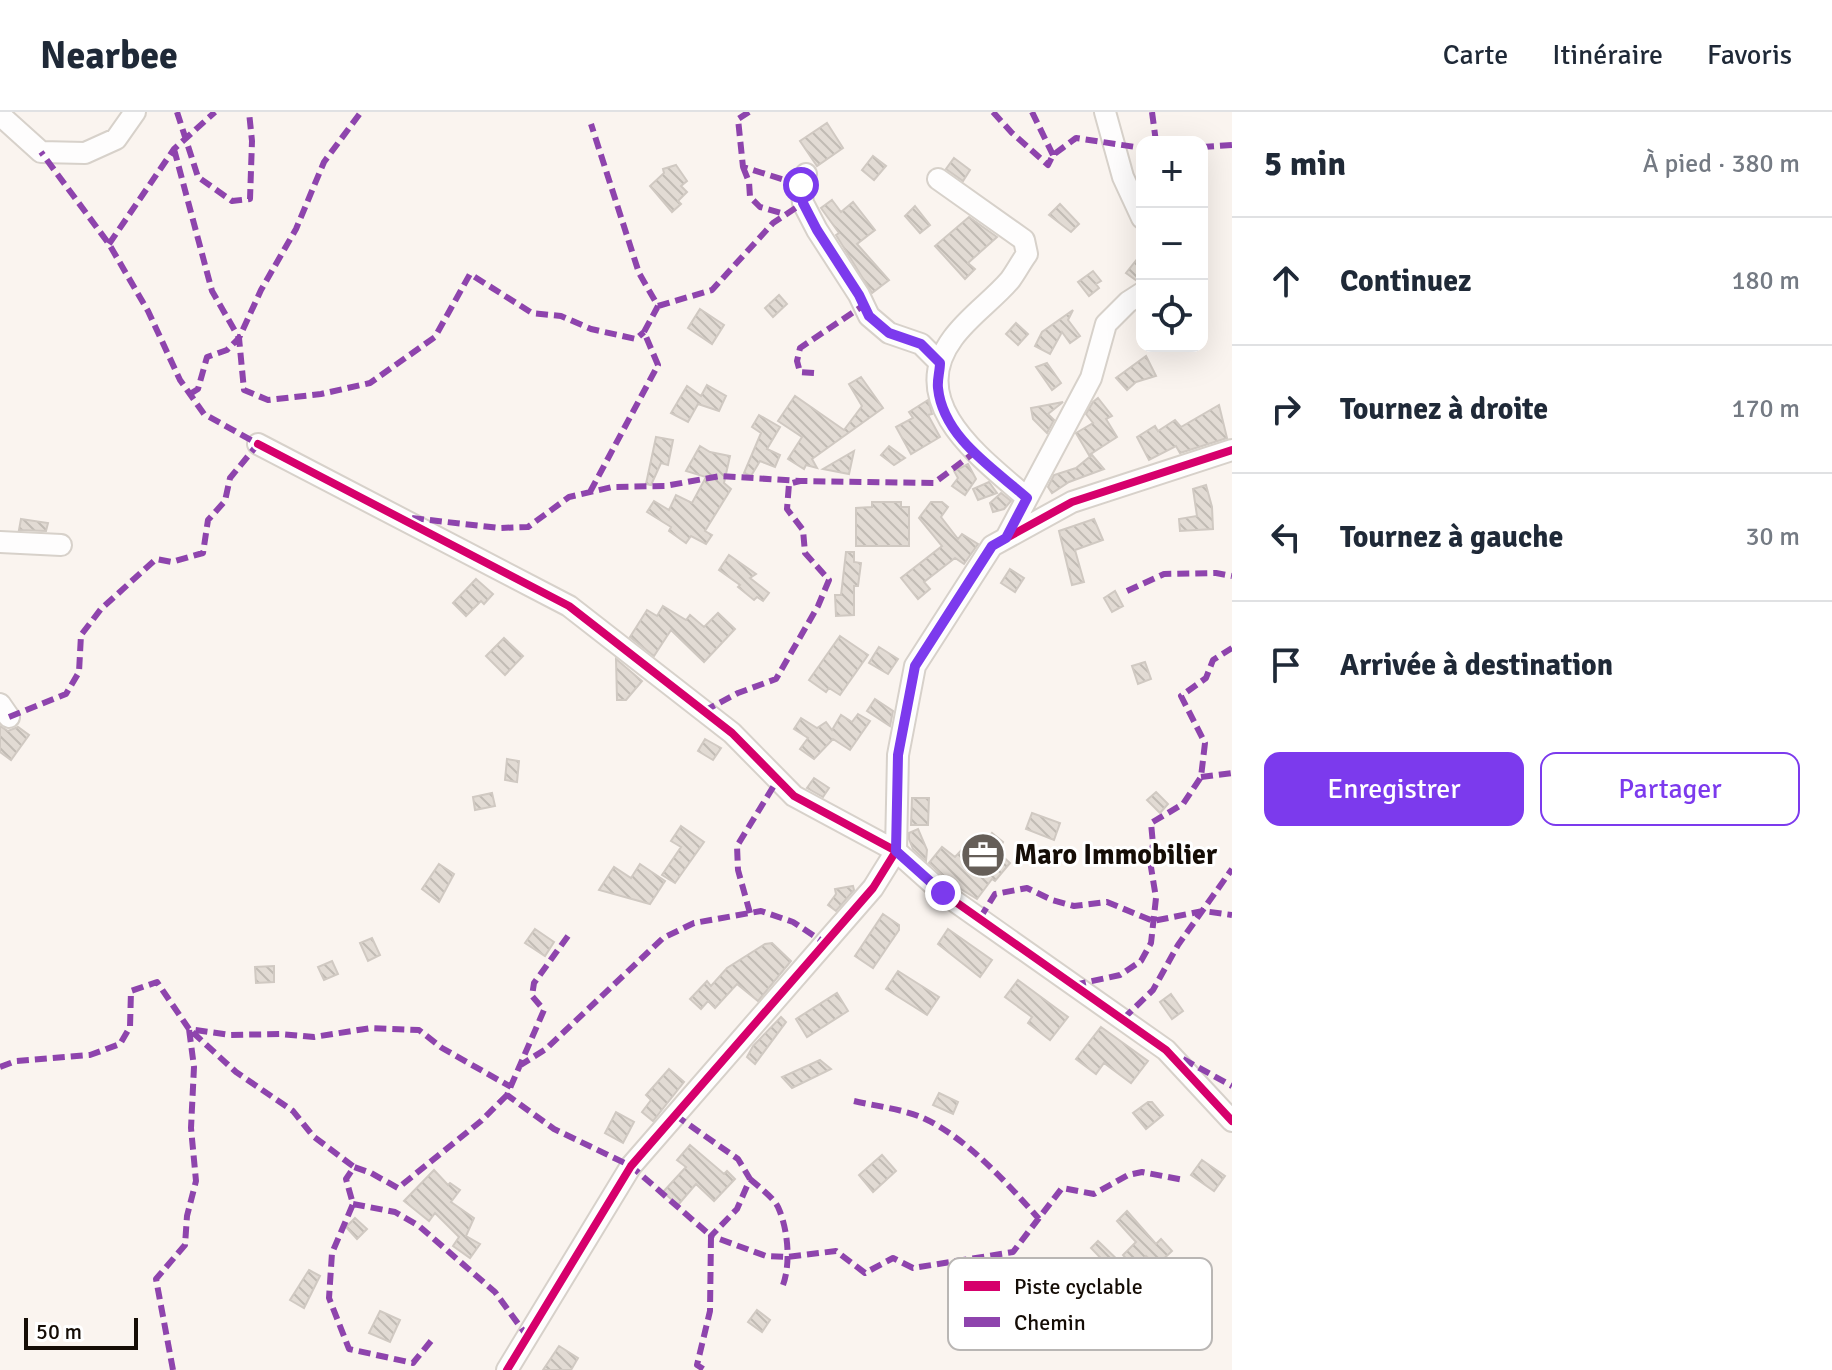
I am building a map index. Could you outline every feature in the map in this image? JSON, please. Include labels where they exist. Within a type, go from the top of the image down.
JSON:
[{"type":"street","points":[[0,115],[41,152],[85,153],[116,139],[135,112]]},
{"type":"street","points":[[1105,112],[1123,177],[1137,208]]},
{"type":"street","points":[[806,174],[801,185],[803,203],[869,316],[889,333],[921,344],[940,363]]},
{"type":"street","points":[[938,179],[1024,240],[1027,254],[1010,280],[953,338],[940,363],[938,388],[947,416],[963,442],[1027,498]]},
{"type":"street","points":[[1006,538],[1091,378],[1106,324],[1136,297]]},
{"type":"street","points":[[258,444],[569,606],[732,733],[794,796],[896,851],[943,893],[1166,1050],[1232,1121]]},
{"type":"street","points":[[517,1365],[631,1166],[873,888],[896,851],[898,755],[915,666],[992,546],[1072,502],[1232,450]]},
{"type":"street","points":[[0,542],[61,545]]},
{"type":"building","points":[[827,123],[843,148],[817,166],[800,141]]},
{"type":"building","points":[[873,156],[886,166],[874,180],[862,170]]},
{"type":"building","points":[[954,158],[970,170],[963,181],[946,169]]},
{"type":"building","points":[[676,165],[687,181],[681,186],[687,192],[672,212],[650,186],[664,173],[663,169]]},
{"type":"building","points":[[832,200],[841,212],[853,202],[875,230],[857,244],[889,280],[872,293],[836,235],[839,233],[821,208]]},
{"type":"building","points":[[1060,204],[1079,224],[1071,232],[1049,215]]},
{"type":"building","points":[[915,206],[930,225],[920,233],[905,216]]},
{"type":"building","points":[[969,217],[997,237],[968,263],[975,269],[965,279],[935,246]]},
{"type":"building","points":[[1136,260],[1136,280],[1126,273]]},
{"type":"building","points":[[1093,271],[1101,281],[1096,284],[1099,288],[1089,296],[1078,282]]},
{"type":"building","points":[[779,295],[787,304],[773,317],[765,308]]},
{"type":"building","points":[[700,309],[724,325],[712,344],[688,328]]},
{"type":"building","points":[[1073,310],[1068,320],[1080,336],[1070,343],[1062,332],[1050,354],[1035,346],[1042,332]]},
{"type":"building","points":[[1016,323],[1028,334],[1018,345],[1006,334]]},
{"type":"building","points":[[1146,356],[1156,376],[1136,382],[1127,390],[1116,378]]},
{"type":"building","points":[[1047,363],[1061,383],[1052,390],[1036,367]]},
{"type":"building","points":[[861,377],[883,408],[812,459],[817,468],[806,465],[804,469],[788,459],[802,437],[778,421],[795,396],[844,430],[862,406],[849,384]]},
{"type":"building","points":[[707,385],[726,396],[719,411],[698,404],[688,422],[671,413],[687,386],[701,396]]},
{"type":"building","points":[[1098,398],[1112,416],[1106,419],[1117,437],[1089,455],[1076,433],[1093,423],[1086,414]]},
{"type":"building","points":[[928,400],[932,414],[928,415],[940,437],[911,454],[896,427],[913,418],[909,412]]},
{"type":"building","points":[[1063,402],[1048,414],[1054,420],[1047,433],[1033,419],[1031,408]]},
{"type":"building","points":[[1219,405],[1227,438],[1180,453],[1176,446],[1149,460],[1137,437],[1155,426],[1158,431],[1175,420],[1181,427]]},
{"type":"building","points":[[759,415],[780,427],[767,449],[780,455],[775,467],[760,461],[751,476],[744,473],[761,433],[752,427]]},
{"type":"building","points":[[656,437],[673,440],[668,465],[661,463],[651,485],[646,484]]},
{"type":"building","points":[[700,446],[710,452],[730,456],[724,483],[731,489],[705,531],[712,535],[706,544],[691,536],[686,543],[669,531],[671,527],[647,512],[654,501],[669,510],[676,495],[692,503],[706,477],[686,471]]},
{"type":"building","points":[[889,446],[905,458],[894,465],[881,455]]},
{"type":"building","points":[[854,451],[849,474],[823,469]]},
{"type":"building","points":[[1092,455],[1104,469],[1069,482],[1052,493],[1048,487],[1054,475],[1076,468]]},
{"type":"building","points":[[968,464],[976,479],[965,495],[952,486],[958,478],[954,471]]},
{"type":"building","points":[[989,482],[997,493],[978,500],[973,489]]},
{"type":"building","points":[[1206,485],[1212,507],[1213,529],[1180,531],[1179,519],[1197,516],[1193,489]]},
{"type":"building","points":[[1001,493],[1011,501],[1004,509],[993,512],[990,503]]},
{"type":"building","points":[[872,502],[901,502],[901,507],[909,507],[909,546],[856,546],[856,508],[872,507]]},
{"type":"building","points":[[931,502],[942,502],[948,507],[941,517],[958,539],[962,534],[978,544],[964,564],[955,558],[924,582],[930,589],[918,599],[901,578],[942,546],[919,518]]},
{"type":"building","points":[[21,519],[48,523],[46,531],[19,530]]},
{"type":"building","points":[[1094,519],[1103,540],[1075,550],[1084,582],[1072,585],[1059,531]]},
{"type":"building","points":[[846,552],[854,552],[854,562],[861,563],[858,586],[854,586],[854,615],[836,616],[835,595],[841,595]]},
{"type":"building","points":[[729,555],[756,574],[750,578],[769,593],[763,601],[757,597],[754,600],[719,570]]},
{"type":"building","points":[[1010,569],[1024,578],[1015,592],[1001,583]]},
{"type":"building","points":[[476,579],[493,594],[466,616],[453,603]]},
{"type":"building","points":[[1115,591],[1123,606],[1112,612],[1104,598]]},
{"type":"building","points":[[663,606],[686,620],[690,615],[704,627],[718,613],[735,629],[704,662],[671,630],[654,656],[630,637],[647,610],[657,616]]},
{"type":"building","points":[[840,636],[868,655],[840,695],[829,688],[826,692],[809,680]]},
{"type":"building","points":[[504,638],[523,656],[505,675],[486,656]]},
{"type":"building","points":[[879,647],[898,659],[888,674],[869,663]]},
{"type":"building","points":[[616,659],[642,681],[626,700],[617,700]]},
{"type":"building","points":[[1145,662],[1151,679],[1138,684],[1132,666]]},
{"type":"building","points":[[875,699],[893,711],[890,726],[867,711]]},
{"type":"building","points":[[858,714],[870,721],[850,750],[833,739],[814,759],[800,749],[808,738],[794,729],[801,718],[817,728],[826,722],[832,730],[841,715],[852,722]]},
{"type":"building","points":[[0,726],[8,731],[18,727],[29,735],[11,760],[0,752]]},
{"type":"building","points":[[705,739],[721,748],[713,760],[698,751]]},
{"type":"building","points":[[507,759],[519,761],[517,782],[505,780]]},
{"type":"building","points":[[814,778],[829,788],[823,797],[807,788]]},
{"type":"building","points":[[1156,792],[1168,804],[1160,813],[1147,800]]},
{"type":"building","points":[[492,793],[495,806],[475,810],[473,797]]},
{"type":"building","points":[[912,798],[929,798],[928,825],[911,825]]},
{"type":"building","points":[[1032,813],[1060,823],[1054,840],[1026,829]]},
{"type":"building","points":[[681,826],[704,842],[675,883],[662,875],[681,847],[671,841]]},
{"type":"building","points":[[918,829],[927,850],[926,861],[913,849],[909,839],[909,833]]},
{"type":"building","points":[[992,833],[1003,842],[998,852],[1010,863],[995,881],[992,879],[977,899],[951,883],[929,863],[942,847],[955,857],[968,843],[978,851]]},
{"type":"building","points":[[439,864],[454,874],[439,902],[422,889]]},
{"type":"building","points":[[640,864],[665,881],[650,904],[599,890],[614,867],[631,878]]},
{"type":"building","points":[[853,886],[854,890],[836,911],[828,905],[836,894],[835,889]]},
{"type":"building","points":[[883,914],[899,925],[899,930],[873,968],[855,956]]},
{"type":"building","points":[[535,929],[554,942],[545,956],[525,943]]},
{"type":"building","points":[[948,929],[992,960],[980,977],[938,944]]},
{"type":"building","points":[[372,938],[380,955],[368,961],[360,943]]},
{"type":"building","points":[[772,943],[791,961],[758,1001],[737,984],[715,1008],[708,1001],[701,1009],[690,999],[707,981],[711,986],[727,968],[765,944]]},
{"type":"building","points":[[332,961],[338,974],[324,980],[318,967]]},
{"type":"building","points":[[274,966],[274,982],[256,983],[255,967]]},
{"type":"building","points":[[898,971],[939,997],[927,1015],[886,989]]},
{"type":"building","points":[[1018,980],[1068,1017],[1050,1040],[1028,1023],[1032,1017],[1005,997]]},
{"type":"building","points":[[837,993],[848,1011],[807,1037],[796,1019]]},
{"type":"building","points":[[1171,994],[1183,1011],[1172,1019],[1160,1002]]},
{"type":"building","points":[[781,1017],[786,1022],[755,1064],[747,1057],[753,1046]]},
{"type":"building","points":[[1101,1027],[1148,1061],[1131,1083],[1104,1063],[1096,1074],[1076,1059]]},
{"type":"building","points":[[820,1060],[831,1069],[792,1088],[782,1077]]},
{"type":"building","points":[[669,1069],[684,1082],[653,1121],[642,1112],[651,1100],[646,1095]]},
{"type":"building","points":[[939,1093],[958,1102],[953,1114],[933,1105]]},
{"type":"building","points":[[1152,1102],[1163,1115],[1146,1129],[1133,1113]]},
{"type":"building","points":[[616,1112],[634,1122],[623,1143],[605,1133]]},
{"type":"building","points":[[690,1145],[724,1174],[727,1171],[735,1179],[714,1201],[696,1184],[678,1205],[663,1192],[686,1167],[677,1160]]},
{"type":"building","points":[[882,1155],[896,1171],[873,1192],[859,1175]]},
{"type":"building","points":[[1202,1160],[1225,1176],[1214,1191],[1191,1175]]},
{"type":"building","points":[[434,1170],[448,1185],[450,1183],[460,1190],[451,1202],[474,1218],[466,1236],[480,1244],[470,1258],[453,1246],[459,1237],[435,1213],[429,1221],[404,1201]]},
{"type":"building","points":[[1127,1211],[1156,1244],[1161,1239],[1172,1251],[1165,1258],[1126,1258],[1123,1255],[1136,1242],[1117,1221]]},
{"type":"building","points":[[355,1218],[367,1229],[357,1239],[346,1227]]},
{"type":"building","points":[[1098,1241],[1116,1258],[1101,1258],[1091,1248]]},
{"type":"building","points":[[309,1270],[320,1276],[304,1308],[290,1300]]},
{"type":"building","points":[[757,1310],[770,1320],[762,1332],[748,1322]]},
{"type":"building","points":[[380,1311],[400,1320],[390,1342],[369,1333]]},
{"type":"building","points":[[559,1346],[578,1358],[571,1370],[543,1370]]},
{"type":"marked path","points":[[177,112],[198,177],[232,201],[250,199],[252,141],[249,112]]},
{"type":"marked path","points":[[109,244],[174,149],[215,112]]},
{"type":"marked path","points":[[190,394],[198,389],[207,357],[227,350],[239,338],[261,290],[296,229],[324,162],[361,112]]},
{"type":"marked path","points":[[749,112],[738,119],[743,167],[801,185]]},
{"type":"marked path","points":[[993,112],[1048,165],[1053,155],[1076,138],[1136,147]]},
{"type":"marked path","points":[[1032,112],[1053,155]]},
{"type":"marked path","points":[[1152,112],[1155,136]]},
{"type":"marked path","points":[[590,492],[658,365],[644,332],[658,306],[639,273],[591,124]]},
{"type":"marked path","points":[[1208,147],[1232,145]]},
{"type":"marked path","points":[[174,149],[212,291],[239,338],[244,390],[268,400],[321,394],[370,383],[435,337],[470,274],[532,313],[561,316],[591,329],[636,339],[644,332]]},
{"type":"marked path","points":[[9,717],[66,694],[79,672],[81,635],[101,609],[156,559],[172,562],[203,553],[208,520],[225,501],[230,478],[258,444],[204,414],[180,380],[148,311],[109,244],[41,152]]},
{"type":"marked path","points":[[743,167],[749,182],[750,197],[760,207],[785,214]]},
{"type":"marked path","points":[[658,306],[712,290],[773,223],[803,203]]},
{"type":"marked path","points":[[814,373],[800,372],[797,361],[800,348],[864,305]]},
{"type":"marked path","points":[[412,518],[499,528],[528,527],[569,497],[612,487],[665,486],[720,476],[934,483],[975,452]]},
{"type":"marked path","points":[[704,711],[738,693],[776,679],[818,606],[829,580],[805,553],[803,530],[787,509],[789,484],[800,481]]},
{"type":"marked path","points":[[1127,591],[1164,574],[1216,573],[1232,576]]},
{"type":"marked path","points":[[1074,985],[1120,975],[1141,961],[1151,943],[1156,898],[1150,861],[1153,844],[1151,823],[1183,804],[1201,777],[1205,743],[1181,696],[1206,678],[1213,660],[1232,648]]},
{"type":"marked path","points":[[1201,777],[1232,773]]},
{"type":"marked path","points":[[750,913],[738,870],[737,846],[778,779]]},
{"type":"marked path","points":[[1123,1019],[1153,990],[1178,945],[1232,869]]},
{"type":"marked path","points":[[980,918],[995,894],[1027,888],[1074,906],[1107,902],[1153,921],[1203,911],[1232,915]]},
{"type":"marked path","points":[[519,1066],[546,1049],[663,938],[694,923],[761,911],[793,922],[825,943]]},
{"type":"marked path","points":[[568,936],[534,983],[532,996],[544,1010],[507,1095],[554,1129],[631,1166],[711,1236],[710,1311],[697,1365],[705,1370]]},
{"type":"marked path","points":[[0,1067],[16,1061],[90,1055],[120,1044],[130,1027],[131,991],[157,982],[189,1029],[230,1035],[314,1037],[371,1028],[419,1030],[442,1048],[511,1087]]},
{"type":"marked path","points":[[173,1370],[156,1279],[185,1245],[187,1216],[196,1181],[191,1128],[194,1067],[189,1029],[236,1072],[293,1111],[313,1136],[354,1167]]},
{"type":"marked path","points":[[1183,1059],[1232,1086]]},
{"type":"marked path","points":[[431,1341],[413,1363],[349,1349],[329,1298],[332,1253],[353,1204],[346,1179],[354,1167],[398,1188],[481,1121],[507,1095]]},
{"type":"marked path","points":[[854,1101],[905,1112],[937,1125],[985,1162],[1039,1219]]},
{"type":"marked path","points":[[675,1115],[738,1159],[750,1179],[737,1209],[711,1236],[766,1256],[787,1257],[836,1251],[865,1273],[893,1258],[913,1268],[948,1262]]},
{"type":"marked path","points":[[976,1258],[1013,1252],[1062,1188],[1094,1194],[1128,1175],[1142,1172],[1184,1180]]},
{"type":"marked path","points":[[750,1179],[773,1200],[781,1216],[788,1256],[783,1285]]},
{"type":"marked path","points":[[353,1204],[395,1212],[419,1226],[495,1292],[527,1336]]},
{"type":"cycle path","points":[[258,444],[569,606],[732,733],[794,796],[896,851],[943,893],[1166,1050],[1232,1121]]},
{"type":"cycle path","points":[[507,1370],[631,1166],[873,888],[896,851],[898,755],[915,666],[992,546],[1072,502],[1232,450]]},
{"type":"place","name":"Maro Immobilier","points":[[983,855]]},
{"type":"route","points":[[801,185],[803,203],[817,230],[869,316],[889,333],[921,344],[940,363],[938,388],[947,416],[963,442],[1027,498],[1006,538],[992,546],[915,666],[898,755],[896,851],[943,893]]}]
